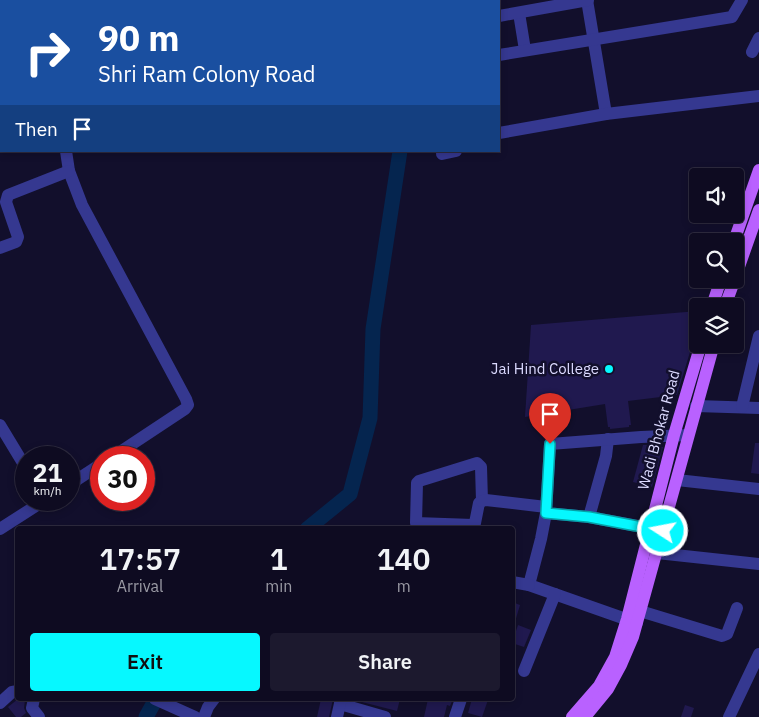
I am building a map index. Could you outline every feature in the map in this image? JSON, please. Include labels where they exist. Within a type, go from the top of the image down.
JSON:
[{"type":"main road","points":[[737,233],[755,191],[759,170]]},
{"type":"main road","points":[[744,253],[759,210]]},
{"type":"main road","name":"Wadi Bhokar Road","points":[[585,717],[608,688],[621,665],[633,636],[634,618],[656,530],[674,435],[697,353]]},
{"type":"main road","name":"Wadi Bhokar Road","points":[[572,717],[599,686],[634,618],[657,553],[656,530],[677,480],[711,353]]},
{"type":"street","points":[[500,16],[587,0],[606,114]]},
{"type":"street","points":[[500,55],[732,17],[742,0]]},
{"type":"street","points":[[519,13],[525,50]]},
{"type":"street","points":[[752,52],[759,38]]},
{"type":"street","points":[[500,133],[606,114],[759,96]]},
{"type":"street","points":[[66,152],[69,171],[82,205],[188,405],[185,409],[129,446]]},
{"type":"street","points":[[442,154],[451,152]]},
{"type":"street","points":[[0,248],[16,242],[18,237],[6,202],[8,196],[69,171]]},
{"type":"street","points":[[742,407],[759,336]]},
{"type":"street","points":[[696,406],[759,408]]},
{"type":"street","points":[[0,425],[15,450]]},
{"type":"street","points":[[529,585],[542,539],[546,510],[550,444],[688,435]]},
{"type":"street","points":[[589,517],[606,456],[608,439]]},
{"type":"street","points":[[0,452],[12,445]]},
{"type":"street","points":[[482,501],[481,467],[476,463],[417,483],[415,521],[418,524],[473,525],[477,521],[479,503],[486,500],[656,530]]},
{"type":"street","points":[[677,480],[759,489]]},
{"type":"street","points":[[0,529],[28,511]]},
{"type":"street","points":[[657,553],[759,564]]},
{"type":"street","points":[[515,583],[529,585],[634,618],[722,636],[727,634],[737,608]]},
{"type":"street","points":[[524,671],[555,594]]},
{"type":"street","points":[[728,717],[759,654]]},
{"type":"street","points":[[0,703],[15,692]]},
{"type":"street","points":[[34,701],[32,708],[39,717]]},
{"type":"street","points":[[159,701],[195,717]]},
{"type":"street","points":[[204,717],[212,701]]},
{"type":"street","points":[[458,716],[461,701]]},
{"type":"street","points":[[339,707],[385,717]]},
{"type":"building","name":"Jai Hind College","points":[[689,312],[690,353],[677,395],[628,401],[631,425],[629,427],[610,429],[608,427],[605,404],[525,417],[531,325]]},
{"type":"building","points":[[755,443],[759,443],[759,474],[751,473]]},
{"type":"building","points":[[643,445],[663,447],[652,487],[633,482]]},
{"type":"building","points":[[515,603],[520,605],[515,622]]},
{"type":"building","points":[[518,625],[531,630],[524,647],[515,644],[515,634]]},
{"type":"building","points":[[16,701],[25,701],[24,708],[26,713],[21,717],[16,717],[8,707]]},
{"type":"building","points":[[321,701],[333,701],[329,717],[317,717]]},
{"type":"building","points":[[358,701],[400,701],[397,711]]},
{"type":"building","points":[[428,701],[452,701],[450,706],[447,705],[444,717],[424,717]]},
{"type":"building","points":[[471,701],[488,701],[482,717],[468,713]]},
{"type":"building","points":[[685,705],[694,708],[691,717],[681,717]]},
{"type":"waterway","points":[[311,526],[350,494],[370,418],[373,329],[400,152]]},
{"type":"waterway","points":[[146,717],[155,701]]},
{"type":"place","name":"Jai Hind College","points":[[609,369]]},
{"type":"route","points":[[550,444],[546,513],[589,517],[663,531]]}]
